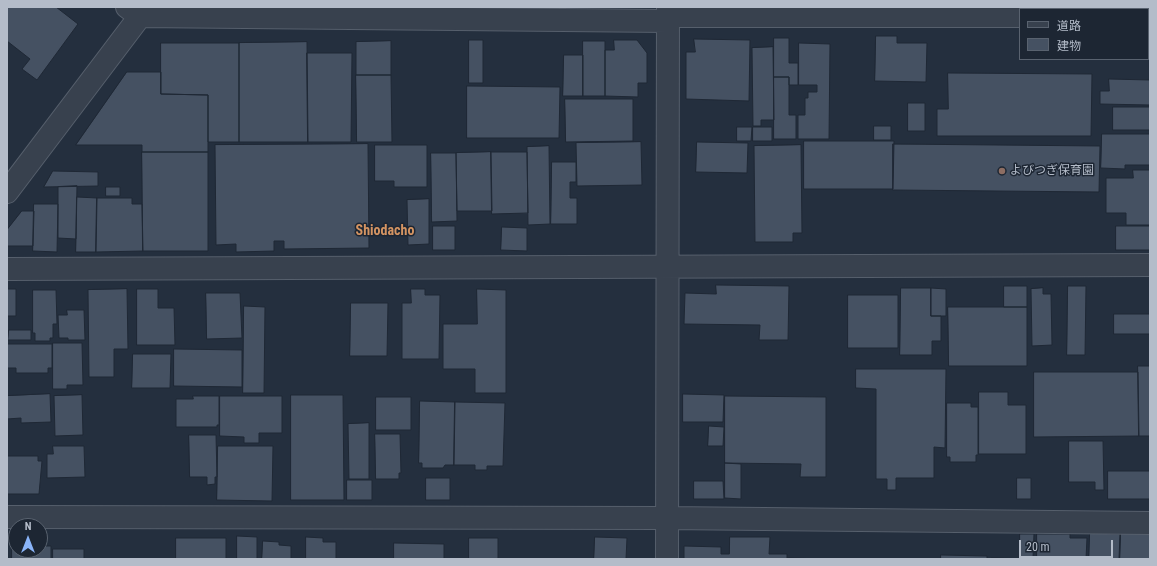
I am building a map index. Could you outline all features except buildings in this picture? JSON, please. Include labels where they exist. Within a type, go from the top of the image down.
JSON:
[{"type":"street","points":[[7,192],[138,10],[668,15],[1019,16]]},
{"type":"street","points":[[667,559],[668,15]]},
{"type":"street","points":[[7,270],[1150,265]]},
{"type":"street","points":[[7,517],[667,518],[1150,523]]},
{"type":"place","name":"よびつぎ保育園","points":[[1002,171]]},
{"type":"district","name":"Shiodacho","points":[[385,231]]}]
